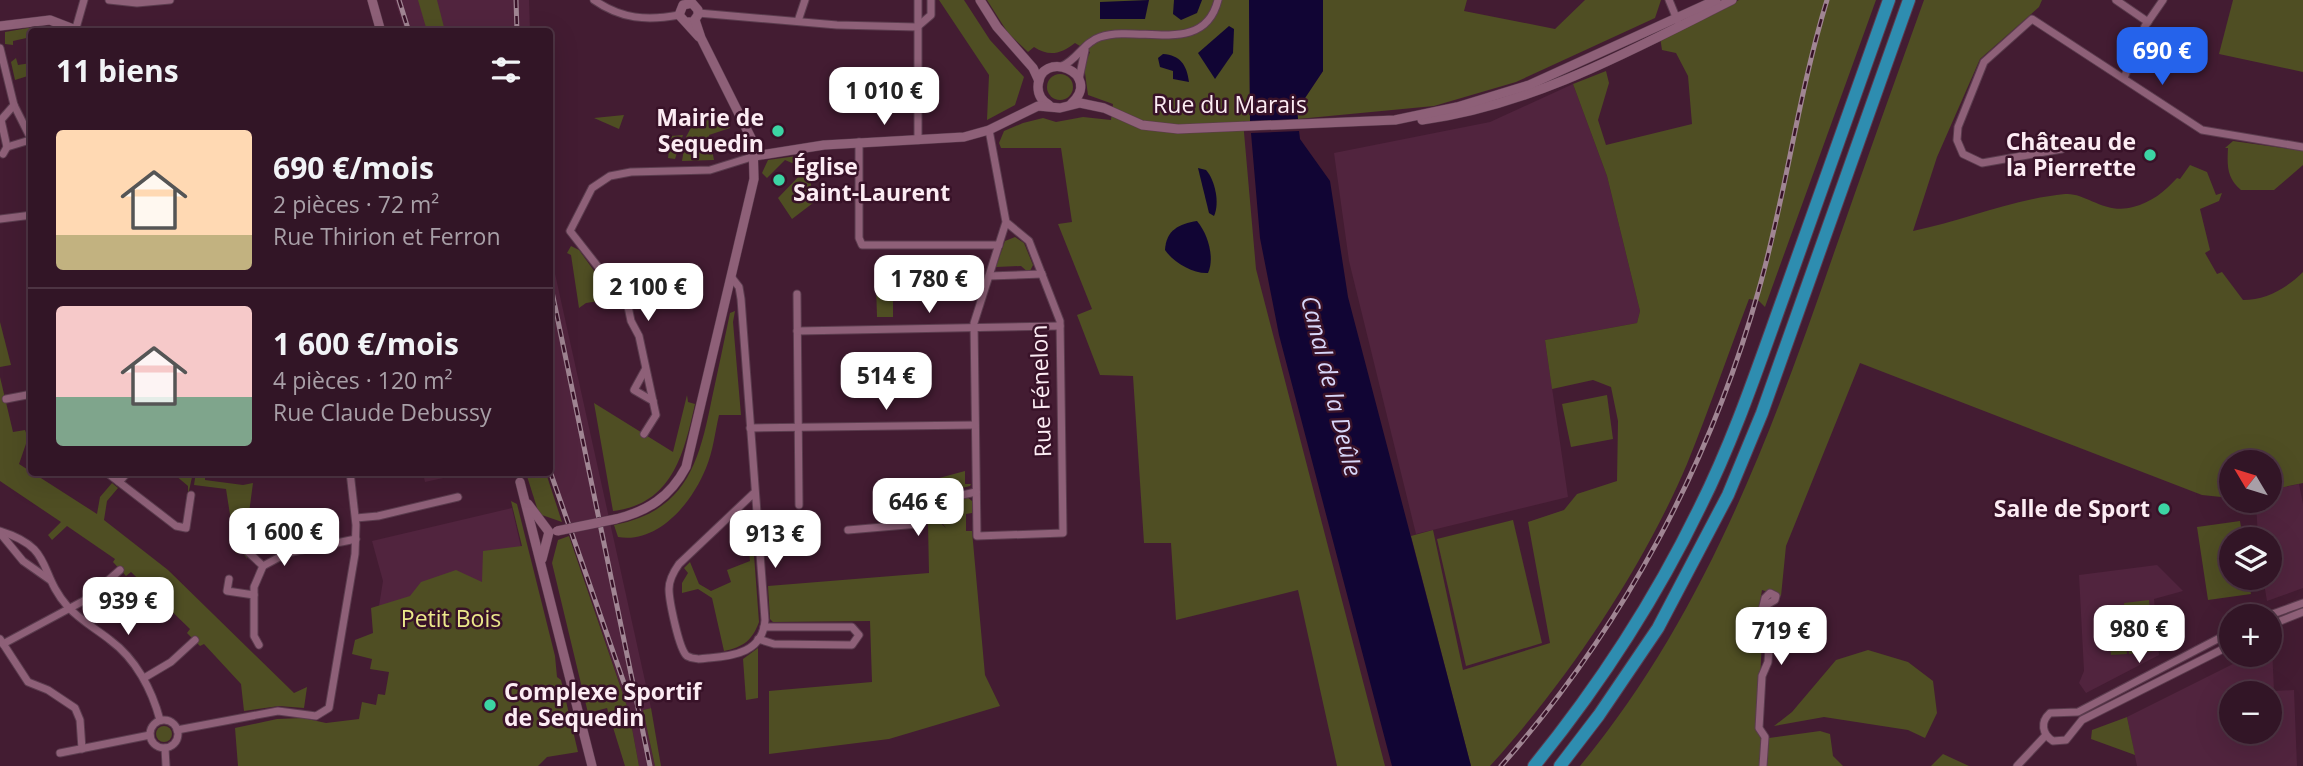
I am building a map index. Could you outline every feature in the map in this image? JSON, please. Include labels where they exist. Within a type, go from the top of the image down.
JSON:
[{"type":"highway","points":[[1534,766],[1590,694],[1632,631],[1671,565],[1714,478],[1763,352],[1889,0]]},
{"type":"highway","points":[[1560,766],[1599,715],[1658,628],[1728,495],[1762,413],[1909,0]]},
{"type":"street","points":[[79,28],[84,0]]},
{"type":"street","points":[[109,0],[137,3],[170,0]]},
{"type":"street","points":[[372,0],[379,28]]},
{"type":"street","points":[[534,536],[542,541],[549,532],[643,511],[660,500],[686,467],[754,179],[755,156],[751,137],[701,38],[693,18],[691,2],[629,18],[594,0]]},
{"type":"street","points":[[799,21],[805,0]]},
{"type":"street","points":[[918,0],[918,140]]},
{"type":"street","points":[[680,7],[693,18],[917,27],[931,15],[931,0]]},
{"type":"street","points":[[980,0],[997,27],[1021,53],[1039,85],[1041,98],[1050,106]]},
{"type":"street","points":[[1018,114],[1039,85],[1046,70],[1059,66],[1102,36],[1193,32],[1209,20],[1217,0]]},
{"type":"street","points":[[1669,0],[1677,22]]},
{"type":"street","points":[[1677,22],[1716,0]]},
{"type":"street","points":[[1677,22],[1732,0]]},
{"type":"street","points":[[2116,0],[2148,22]]},
{"type":"street","points":[[2124,78],[2148,22],[2162,0]]},
{"type":"street","points":[[2062,149],[1982,163],[1963,154],[1957,140],[1958,127],[1984,62],[2032,19],[2202,130],[2303,147]]},
{"type":"street","points":[[0,26],[44,20],[60,21],[75,28]]},
{"type":"street","name":"Rue du Marais","points":[[1069,105],[1100,106],[1146,126],[1221,128],[1395,120],[1519,89],[1677,22]]},
{"type":"street","points":[[644,434],[656,415],[639,335],[631,321],[623,288],[599,268],[570,231],[579,209],[596,185],[614,174],[710,170],[755,156],[859,142],[964,137],[989,130],[1038,106],[1069,105],[1076,99],[1080,85],[1080,66],[1086,46]]},
{"type":"street","points":[[0,48],[2,68],[14,105],[28,131]]},
{"type":"street","points":[[1021,53],[1041,64],[1059,66],[1074,72],[1080,85]]},
{"type":"street","name":"Rue du Marais","points":[[1080,85],[1100,106]]},
{"type":"street","points":[[14,105],[1,123],[5,150],[28,141]]},
{"type":"street","points":[[848,530],[918,524],[948,498],[976,492],[974,328],[1006,222],[989,130]]},
{"type":"street","points":[[859,142],[859,238],[862,245],[999,246]]},
{"type":"street","points":[[0,219],[28,216]]},
{"type":"street","points":[[21,217],[28,221]]},
{"type":"street","name":"Rue Fénelon","points":[[976,492],[977,536],[1063,533],[1060,326],[1027,237],[1006,222]]},
{"type":"street","points":[[989,276],[1042,274]]},
{"type":"street","points":[[732,278],[740,287],[755,492],[764,627],[758,639],[746,652],[735,656],[689,657],[682,649],[669,589],[680,564],[755,492]]},
{"type":"street","points":[[797,294],[799,505]]},
{"type":"street","points":[[726,302],[738,307],[742,316]]},
{"type":"street","points":[[797,331],[1060,326]]},
{"type":"street","points":[[645,370],[634,390],[653,401]]},
{"type":"street","points":[[6,399],[28,395]]},
{"type":"street","points":[[750,428],[975,425]]},
{"type":"street","points":[[111,476],[166,522],[186,528],[191,495]]},
{"type":"street","points":[[119,482],[124,476]]},
{"type":"street","points":[[177,730],[273,712],[316,716],[329,708],[356,540],[351,476]]},
{"type":"street","points":[[519,477],[533,513],[549,532]]},
{"type":"street","points":[[519,477],[567,676],[592,766]]},
{"type":"street","points":[[356,518],[458,497]]},
{"type":"street","points":[[251,516],[248,552],[263,566]]},
{"type":"street","points":[[0,532],[26,564],[51,580]]},
{"type":"street","points":[[0,532],[32,546],[44,559],[51,580],[69,608],[115,644],[144,678],[160,720]]},
{"type":"street","points":[[542,564],[549,532]]},
{"type":"street","points":[[259,645],[254,636],[254,595],[256,578],[263,566],[287,553],[356,540]]},
{"type":"street","points":[[82,749],[80,720],[75,708],[48,690],[27,682],[1,641],[92,595],[121,570]]},
{"type":"street","points":[[229,579],[227,591],[254,595]]},
{"type":"street","points":[[2282,611],[2303,603]]},
{"type":"street","points":[[1763,607],[1761,614],[1770,632],[1768,664],[1762,676],[1759,728],[1765,737],[1763,766]]},
{"type":"street","points":[[2282,620],[2303,612]]},
{"type":"street","points":[[758,639],[770,644],[852,645],[859,635],[852,626],[764,627]]},
{"type":"street","points":[[2219,638],[2078,712],[2056,711],[2046,717],[2043,726],[2046,735],[2053,741],[2062,742],[2069,738],[2082,720],[2219,651]]},
{"type":"street","points":[[144,678],[171,662],[195,640]]},
{"type":"street","points":[[2065,712],[2073,719],[2074,729]]},
{"type":"street","points":[[160,720],[171,722],[177,730],[175,741],[166,748]]},
{"type":"street","points":[[160,720],[152,727],[150,735],[155,745],[166,748]]},
{"type":"street","points":[[60,753],[150,735]]},
{"type":"street","points":[[2017,766],[2046,735]]},
{"type":"street","points":[[166,748],[166,766]]},
{"type":"shaded area","points":[[395,0],[529,0],[530,28],[404,28]]},
{"type":"shaded area","points":[[1573,84],[1607,176],[1640,311],[1637,323],[1545,340],[1568,497],[1416,534],[1349,261],[1334,153],[1490,122]]},
{"type":"shaded area","points":[[553,265],[651,708],[643,710],[655,766],[639,766],[629,712],[550,476],[553,476]]},
{"type":"shaded area","points":[[424,476],[452,476],[425,482]]},
{"type":"shaded area","points":[[2299,484],[2303,504],[2303,588],[2267,601],[2265,590],[2282,590],[2282,527],[2257,527],[2257,513],[2282,513],[2282,488]]},
{"type":"shaded area","points":[[512,508],[534,604],[379,606],[383,581],[372,541]]},
{"type":"shaded area","points":[[2157,565],[2183,591],[2154,599],[2159,655],[2086,693],[2079,683],[2084,671],[2079,575]]},
{"type":"shaded area","points":[[2227,667],[2273,667],[2274,681],[2219,681],[2219,744],[2282,744],[2282,691],[2294,690],[2297,766],[2137,766],[2127,717]]},
{"type":"green space","points":[[418,0],[437,0],[444,28],[426,28]]},
{"type":"green space","points":[[939,0],[964,0],[990,40],[1024,77],[1015,105],[987,120],[989,75]]},
{"type":"green space","points":[[987,0],[1249,0],[1250,121],[1243,121],[1256,269],[1385,766],[1337,766],[1298,590],[1176,620],[1171,543],[1144,543],[1133,376],[1100,375],[1077,315],[1092,309],[1058,224],[1072,222],[1061,148],[1001,148],[999,143],[1004,131],[1043,118],[1056,122],[1083,117],[1111,120],[1113,104],[1088,95],[1084,66],[1090,52],[1075,43],[1055,53],[1034,47],[1028,52],[1008,33]]},
{"type":"green space","points":[[1323,0],[1467,0],[1464,11],[1555,29],[1585,0],[1661,0],[1655,18],[1516,82],[1434,106],[1298,119],[1297,110],[1323,71]]},
{"type":"green space","points":[[1739,0],[1876,0],[1765,307],[1759,301],[1749,299],[1687,464],[1648,544],[1600,623],[1547,698],[1490,766],[1471,766],[1411,536],[1433,530],[1463,670],[1550,643],[1528,522],[1564,510],[1577,494],[1617,481],[1618,421],[1611,387],[1593,380],[1552,389],[1545,340],[1637,323],[1640,311],[1607,176],[1573,84],[1606,71],[1609,83],[1598,120],[1606,145],[1692,124],[1688,76],[1676,53],[1662,50],[1660,37]]},
{"type":"green space","points":[[1924,0],[2042,0],[2039,7],[1980,59],[1937,157],[1913,231],[2026,200],[2065,194],[2080,196],[2113,208],[2133,207],[2157,196],[2177,178],[2180,179],[2190,165],[2207,172],[2216,195],[2222,193],[2219,201],[2200,209],[2210,250],[2205,253],[2217,274],[2222,272],[2243,300],[2276,292],[2303,272],[2303,483],[2282,487],[2282,450],[2219,450],[2219,497],[2202,495],[1860,363],[1786,546],[1781,596],[1762,590],[1758,613],[1762,636],[1758,731],[1764,743],[1760,766],[1580,766],[1624,708],[1664,647],[1699,584],[1760,453]]},
{"type":"green space","points":[[2233,0],[2303,0],[2303,72],[2219,54]]},
{"type":"green space","points":[[28,28],[28,38],[13,41],[13,45],[5,44],[5,32]]},
{"type":"green space","points":[[16,58],[18,65],[28,63],[28,76],[15,80],[11,62]]},
{"type":"green space","points":[[1060,74],[1069,78],[1073,87],[1069,96],[1060,100],[1051,96],[1047,87],[1051,78]]},
{"type":"green space","points":[[624,115],[619,129],[594,118]]},
{"type":"green space","points":[[726,118],[730,128],[709,135],[714,160],[682,161],[686,137],[694,122]]},
{"type":"green space","points":[[683,135],[675,159],[668,158],[671,136]]},
{"type":"green space","points":[[2233,141],[2303,151],[2303,165],[2274,190],[2241,190],[2230,176],[2228,148],[2225,148]]},
{"type":"green space","points":[[804,155],[806,166],[809,166],[813,203],[792,219],[778,198],[801,174],[797,170],[799,166],[785,160],[767,178],[762,173],[768,160]]},
{"type":"green space","points":[[1015,237],[1024,243],[1033,265],[1029,273],[1021,266],[996,267],[1005,241]]},
{"type":"green space","points":[[571,246],[579,250],[597,275],[617,290],[619,298],[586,303],[579,308],[571,255],[567,253]]},
{"type":"green space","points":[[893,283],[893,317],[877,317],[876,284]]},
{"type":"green space","points":[[735,311],[733,322],[741,415],[719,415],[706,468],[692,495],[672,518],[647,534],[618,537],[614,525],[639,518],[674,496],[695,463],[707,421],[730,313]]},
{"type":"green space","points":[[0,322],[11,365],[0,367]]},
{"type":"green space","points":[[0,377],[13,432],[25,430],[28,438],[19,464],[28,470],[28,476],[38,476],[97,514],[100,497],[112,483],[118,488],[107,501],[104,520],[168,570],[294,693],[307,687],[304,708],[279,706],[244,711],[241,684],[204,644],[200,646],[187,633],[190,629],[131,572],[126,576],[113,562],[115,559],[67,526],[52,540],[48,535],[61,522],[0,481]]},
{"type":"green space","points":[[687,395],[688,402],[695,404],[680,458],[672,473],[650,498],[613,511],[594,403],[673,452]]},
{"type":"green space","points":[[1607,395],[1613,439],[1571,447],[1562,404]]},
{"type":"green space","points":[[965,471],[965,484],[971,484],[970,486],[950,491],[928,509],[928,481]]},
{"type":"green space","points":[[176,476],[192,476],[188,495],[188,486]]},
{"type":"green space","points":[[195,476],[205,476],[205,480],[243,485],[253,483],[245,543],[247,559],[243,553],[236,553],[226,489],[194,485]]},
{"type":"green space","points":[[527,476],[547,476],[562,522],[539,514]]},
{"type":"green space","points":[[967,497],[972,501],[972,513],[966,514],[966,531],[972,531],[985,675],[1000,706],[889,739],[769,754],[769,691],[872,682],[870,621],[773,622],[770,619],[768,586],[929,573],[928,524],[935,518],[946,528],[937,516],[939,510],[950,501]]},
{"type":"green space","name":"Petit Bois","points":[[511,501],[517,504],[555,656],[557,677],[561,680],[578,752],[547,757],[538,766],[238,766],[235,728],[277,719],[303,718],[326,723],[359,719],[362,702],[376,705],[378,694],[385,695],[389,672],[370,669],[372,659],[352,654],[355,640],[373,633],[371,608],[410,596],[421,582],[456,570],[482,582],[483,551],[522,546]]},
{"type":"green space","points":[[742,513],[751,515],[759,622],[746,642],[724,651],[712,598],[698,589],[682,593],[682,583],[688,573],[684,568],[690,562],[699,584],[711,591],[731,582],[727,570],[750,561],[748,543],[738,517]]},
{"type":"green space","points":[[1513,520],[1542,643],[1466,666],[1437,539]]},
{"type":"green space","points":[[2240,521],[2241,527],[2219,527],[2219,590],[2250,590],[2251,594],[2208,600],[2197,527]]},
{"type":"green space","points":[[569,536],[629,712],[639,766],[625,766],[607,708],[588,713],[552,563],[558,540]]},
{"type":"green space","points":[[2149,600],[2154,651],[2129,654],[2124,603]]},
{"type":"green space","points":[[2124,623],[2127,654],[2111,655],[2108,625]]},
{"type":"green space","points":[[758,648],[758,698],[746,700],[743,659]]},
{"type":"green space","points":[[1868,650],[1908,662],[1933,681],[1937,713],[1925,738],[1908,730],[1824,717],[1774,726],[1792,712],[1836,660]]},
{"type":"green space","points":[[651,708],[661,766],[655,766],[643,710]]},
{"type":"green space","points":[[2127,717],[2135,755],[2091,739],[2092,730]]},
{"type":"green space","points":[[164,726],[170,728],[170,740],[164,742],[158,740],[156,734],[158,728]]},
{"type":"green space","points":[[1820,731],[1830,734],[1833,756],[1843,766],[1767,766],[1769,738]]},
{"type":"green space","points":[[1943,754],[1969,766],[1931,766]]},
{"type":"water","points":[[1149,0],[1145,19],[1100,19],[1100,2]]},
{"type":"water","points":[[1174,0],[1202,0],[1197,13],[1181,20],[1173,14]]},
{"type":"water","points":[[1249,0],[1323,0],[1323,71],[1297,110],[1298,119],[1250,121]]},
{"type":"water","points":[[1229,26],[1234,29],[1233,53],[1215,79],[1198,53]]},
{"type":"water","points":[[1163,54],[1174,56],[1182,62],[1189,82],[1173,79],[1173,71],[1160,67],[1158,58]]},
{"type":"water","name":"Canal de la Deûle","points":[[1299,131],[1300,139],[1330,181],[1348,297],[1471,766],[1392,766],[1279,335],[1260,238],[1251,133]]},
{"type":"water","points":[[1198,168],[1206,170],[1214,186],[1217,205],[1214,216],[1209,213]]},
{"type":"water","points":[[1197,221],[1209,246],[1211,260],[1208,273],[1196,272],[1184,266],[1165,250],[1168,237],[1175,229]]},
{"type":"railway","points":[[399,0],[408,28]]},
{"type":"railway","points":[[516,0],[517,28]]},
{"type":"railway","points":[[1501,766],[1545,713],[1623,601],[1688,481],[1715,419],[1759,289],[1827,0]]},
{"type":"railway","points":[[553,297],[650,766]]},
{"type":"railway","points":[[552,476],[624,683]]},
{"type":"place","name":"Mairie de Sequedin","points":[[778,131]]},
{"type":"place","name":"Château de la Pierrette","points":[[2150,155]]},
{"type":"place","name":"Église Saint-Laurent","points":[[779,180]]},
{"type":"place","name":"Salle de Sport","points":[[2164,509]]},
{"type":"place","name":"Complexe Sportif de Sequedin","points":[[490,705]]}]
